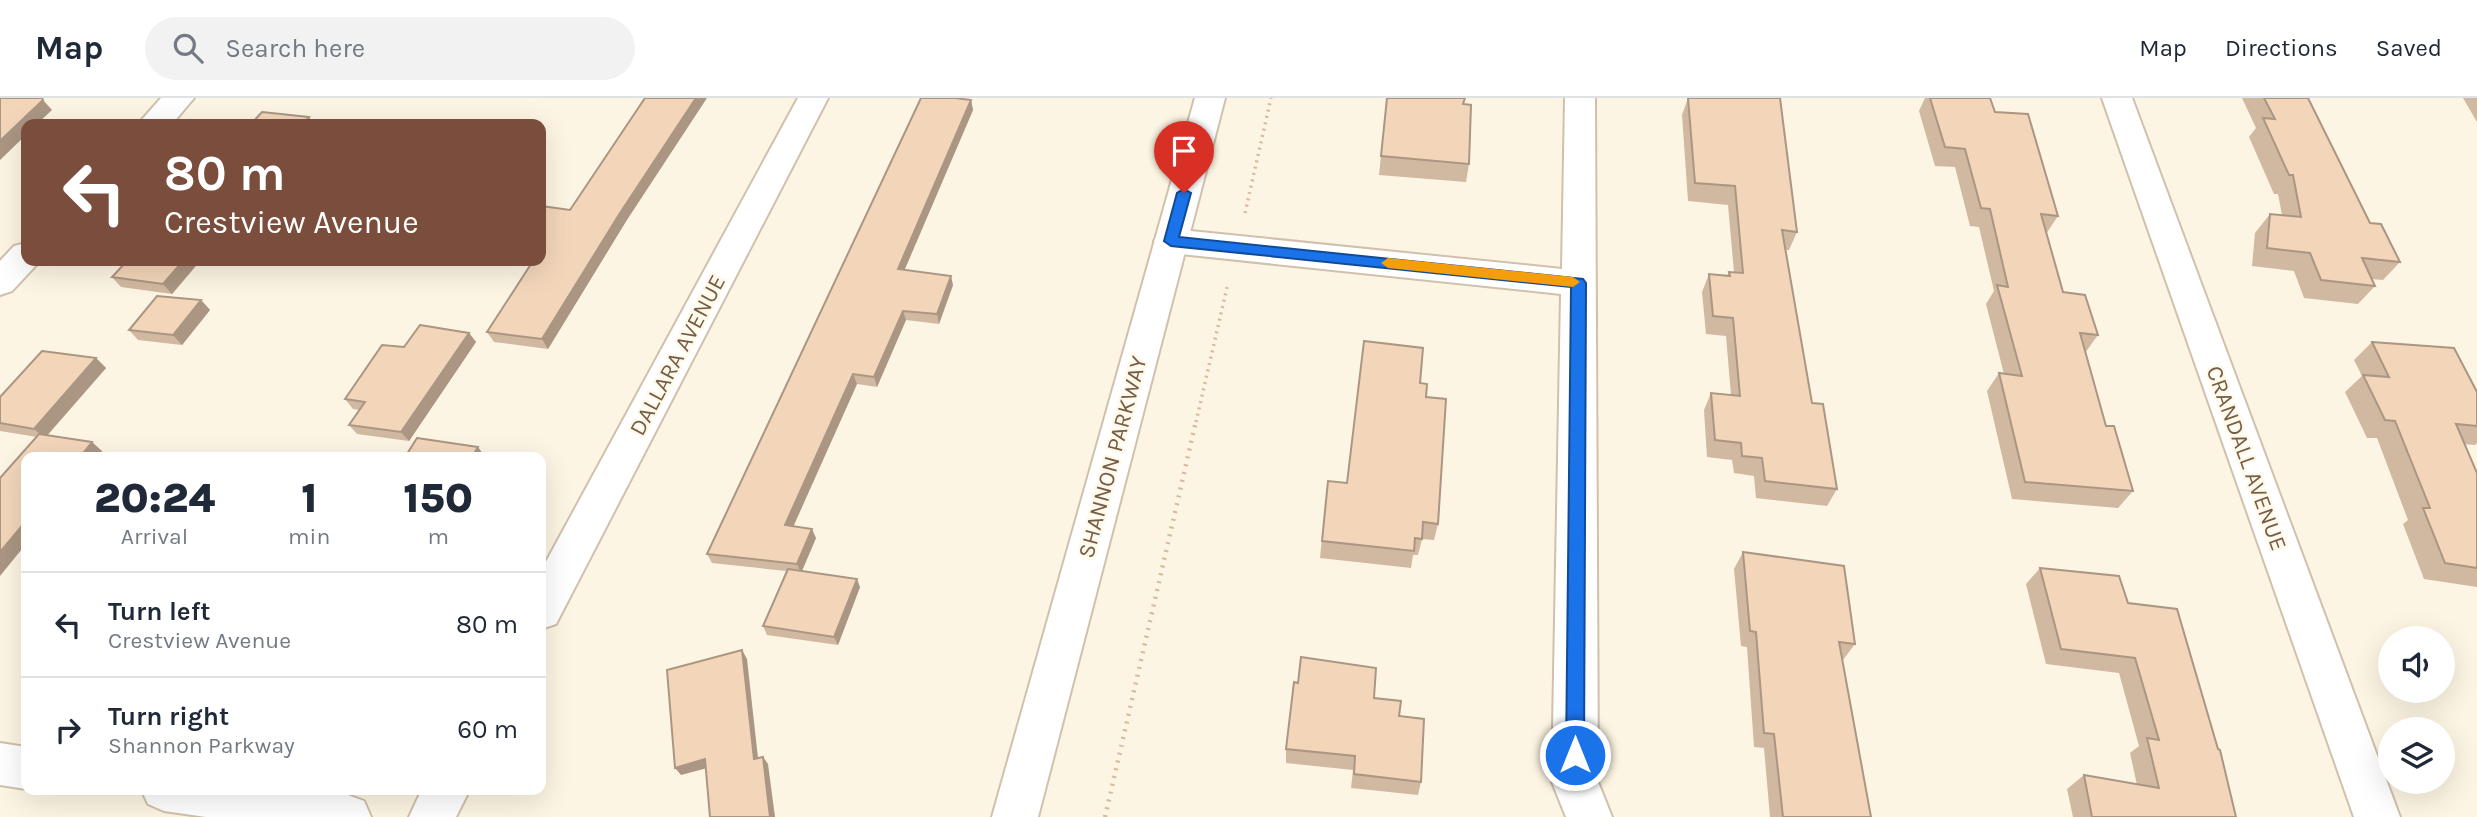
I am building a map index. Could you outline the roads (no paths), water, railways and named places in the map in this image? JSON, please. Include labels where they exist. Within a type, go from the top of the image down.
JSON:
[{"type":"street","points":[[159,119],[179,98]]},
{"type":"street","name":"DALLARA AVENUE","points":[[546,602],[813,98]]},
{"type":"street","name":"SHANNON PARKWAY","points":[[1015,817],[1210,98]]},
{"type":"street","points":[[1580,98],[1574,782],[1589,817]]},
{"type":"street","name":"CRANDALL AVENUE","points":[[2117,98],[2378,817]]},
{"type":"street","points":[[1171,241],[1578,283]]},
{"type":"street","points":[[0,282],[21,260]]},
{"type":"street","points":[[0,764],[21,767]]},
{"type":"street","points":[[203,795],[348,817]]},
{"type":"street","points":[[432,817],[444,795]]}]
